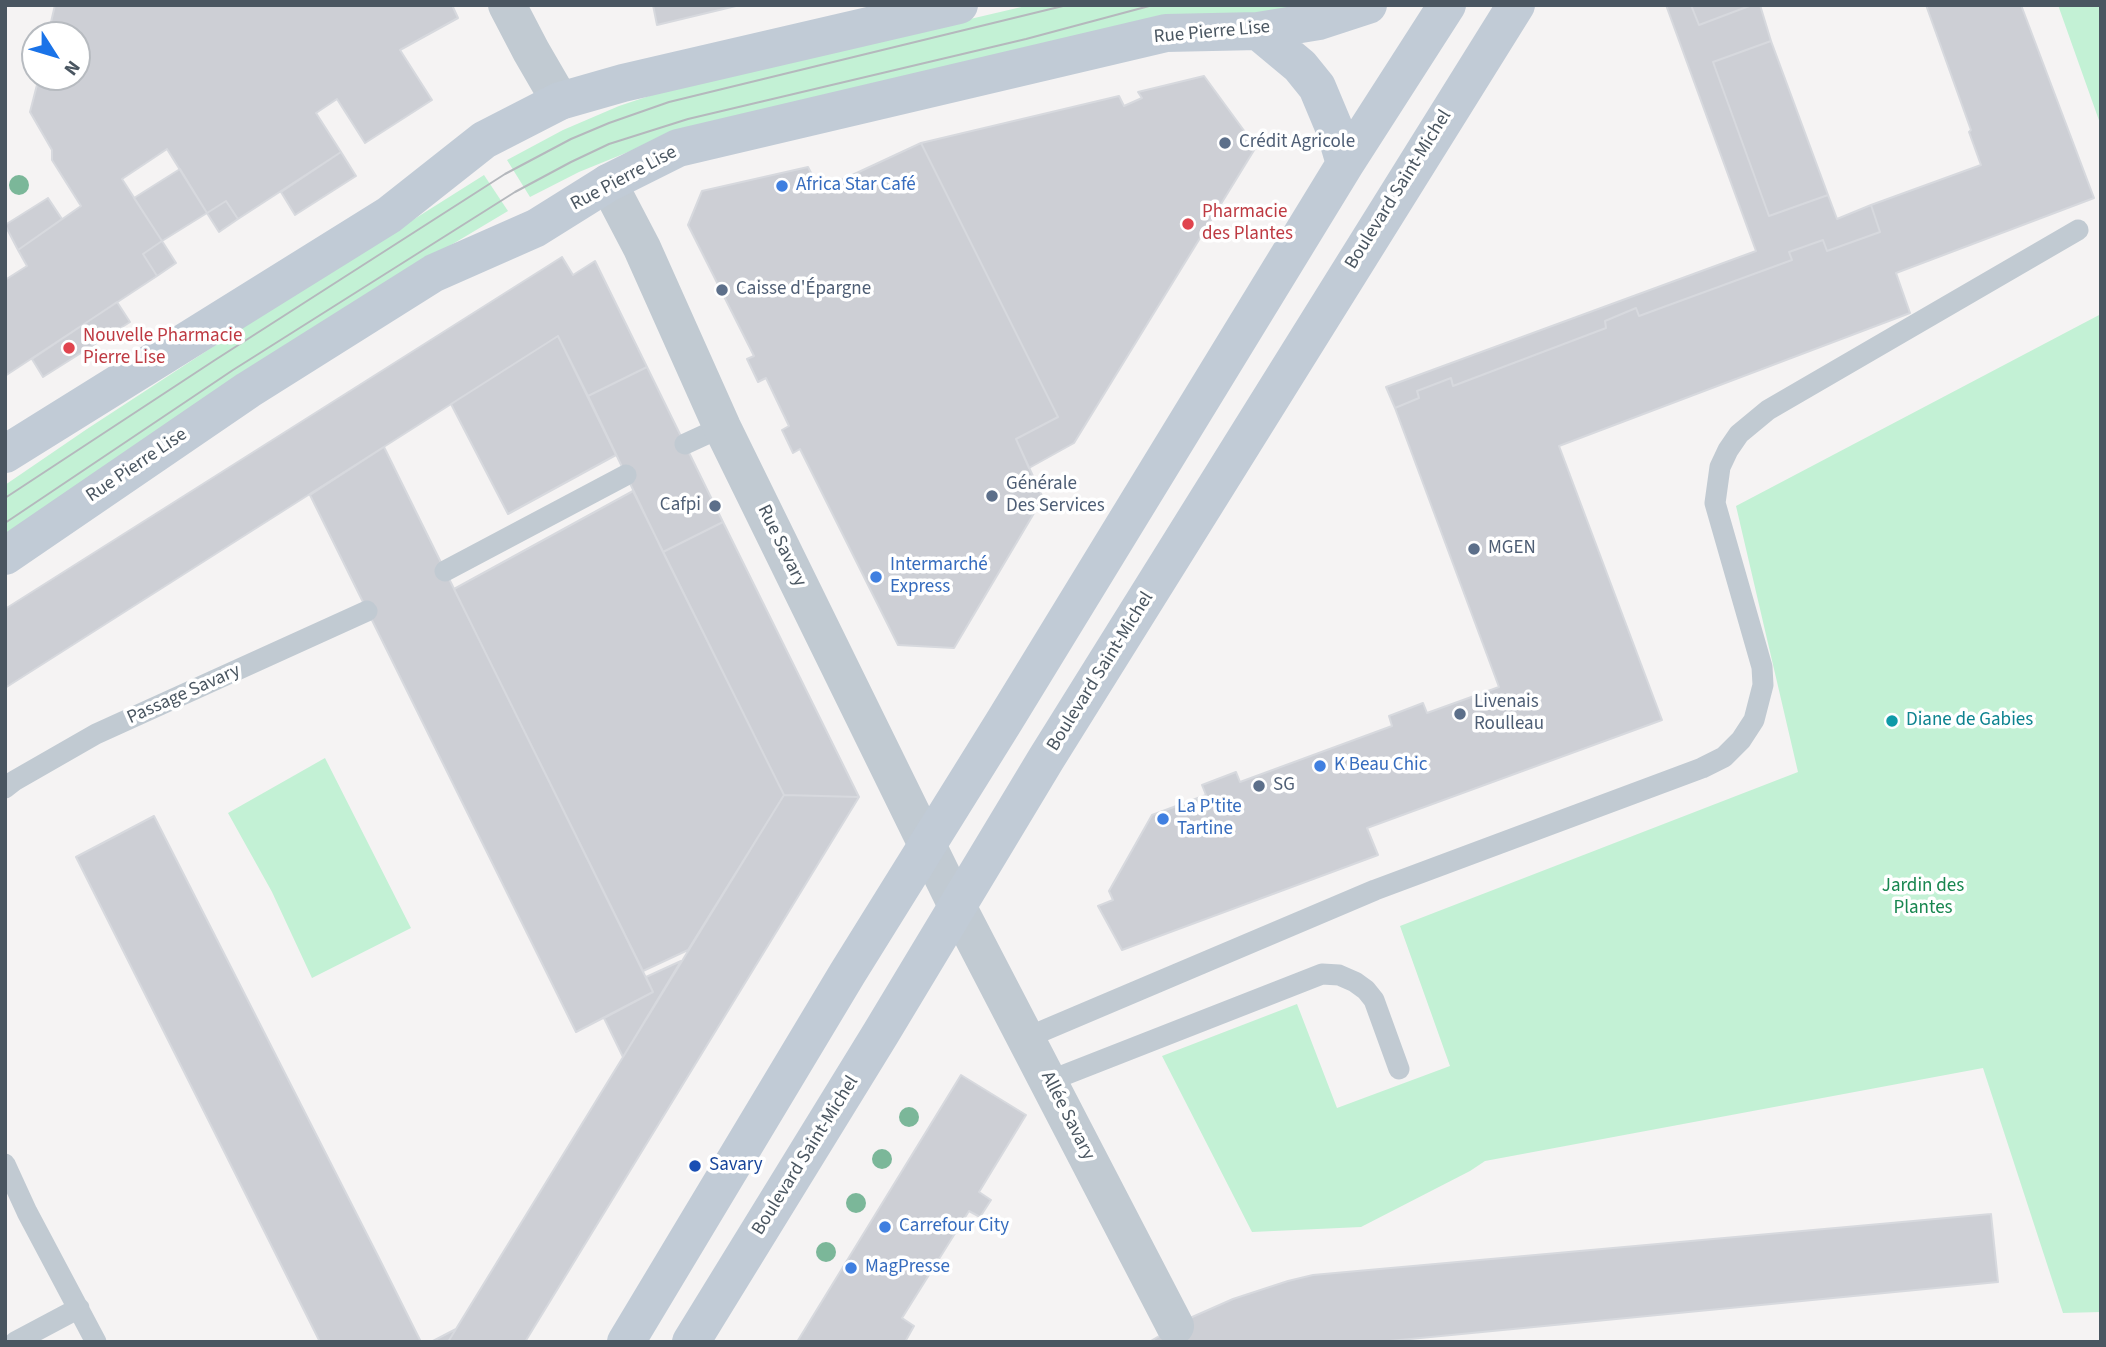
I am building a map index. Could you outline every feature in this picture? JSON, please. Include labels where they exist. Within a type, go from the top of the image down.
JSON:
[{"type":"main road","points":[[5,454],[389,215],[484,140],[560,101],[623,83],[959,5]]},
{"type":"main road","name":"Rue Pierre Lise","points":[[5,556],[248,390],[434,273],[536,228],[608,183],[678,148],[1166,33],[1258,31],[1319,21],[1368,5]]},
{"type":"main road","points":[[626,1342],[848,974],[1345,164],[1447,5]]},
{"type":"main road","name":"Boulevard Saint-Michel","points":[[691,1342],[1046,759],[1516,5]]},
{"type":"main road","points":[[1258,31],[1300,66],[1317,87],[1335,130],[1345,164]]},
{"type":"street","points":[[507,5],[560,101]]},
{"type":"street","name":"Rue Savary","points":[[608,183],[642,248],[722,427],[957,906]]},
{"type":"street","name":"Allée Savary","points":[[957,906],[1175,1326]]},
{"type":"lane","points":[[1026,1038],[1375,890],[1702,768],[1724,757],[1741,740],[1754,720],[1763,685],[1762,667],[1714,503],[1720,467],[1728,450],[1739,434],[1768,410],[2078,230]]},
{"type":"lane","points":[[685,444],[722,427]]},
{"type":"lane","points":[[445,571],[626,475]]},
{"type":"lane","name":"Passage Savary","points":[[5,788],[96,734],[368,611]]},
{"type":"lane","points":[[1049,1081],[1322,974],[1339,975],[1366,990],[1374,1000],[1398,1069]]},
{"type":"lane","points":[[5,1164],[27,1212],[96,1342]]},
{"type":"lane","points":[[15,1342],[79,1308]]},
{"type":"green space","points":[[1030,5],[1305,5],[670,135],[579,172],[530,197],[507,160],[563,130],[619,106],[667,90]]},
{"type":"green space","points":[[2058,5],[2101,5],[2101,126]]},
{"type":"green space","points":[[484,175],[508,211],[436,254],[5,536],[5,485],[237,331]]},
{"type":"green space","name":"Jardin des Plantes","points":[[2101,314],[2101,1312],[2063,1313],[1983,1068],[1485,1161],[1361,1227],[1252,1232],[1162,1056],[1297,1004],[1337,1108],[1450,1066],[1400,926],[1798,772],[1736,506]]},
{"type":"green space","points":[[325,758],[411,928],[312,978],[272,892],[228,813]]},
{"type":"building","points":[[55,5],[452,5],[458,18],[400,50],[432,100],[365,143],[337,99],[316,113],[341,152],[238,219],[226,201],[207,213],[167,149],[122,179],[162,241],[143,254],[157,276],[5,376],[5,280],[27,266],[18,250],[81,206],[52,160],[52,150],[30,112],[35,91],[91,91],[91,21],[51,21]]},
{"type":"building","points":[[653,5],[740,5],[657,25]]},
{"type":"building","points":[[1666,5],[1691,5],[1699,25],[1752,5],[1760,5],[1771,41],[1713,62],[1769,216],[1828,195],[1837,219],[1871,205],[1880,232],[1827,251],[1823,240],[1789,252],[1792,260],[1639,316],[1636,308],[1605,321],[1606,328],[1453,386],[1451,378],[1417,391],[1419,398],[1395,408],[1386,387],[1756,251]]},
{"type":"building","points":[[1691,5],[1752,5],[1699,25]]},
{"type":"building","points":[[1926,5],[2021,5],[2094,198],[1896,273],[1910,313],[1559,446],[1662,720],[1367,828],[1378,855],[1122,950],[1098,906],[1113,900],[1109,891],[1152,815],[1206,795],[1202,785],[1236,772],[1240,782],[1392,726],[1389,716],[1423,703],[1427,713],[1499,687],[1395,408],[1419,398],[1417,391],[1451,378],[1453,386],[1606,328],[1605,321],[1636,308],[1639,316],[1792,260],[1789,252],[1823,240],[1827,251],[1880,232],[1871,205],[1981,165]]},
{"type":"building","points":[[1771,41],[1828,195],[1769,216],[1713,62]]},
{"type":"building","points":[[1204,76],[1256,147],[1074,443],[1029,468],[1016,439],[1058,417],[921,143],[1119,96],[1124,106],[1142,98],[1138,92]]},
{"type":"building","points":[[921,143],[1058,417],[1016,439],[1043,498],[954,648],[898,645],[800,449],[793,453],[782,430],[789,426],[766,378],[758,382],[747,359],[754,356],[688,225],[702,191],[808,167],[820,190]]},
{"type":"building","points":[[341,152],[356,176],[295,215],[281,192]]},
{"type":"building","points":[[180,169],[207,213],[162,241],[134,198]]},
{"type":"building","points":[[48,198],[62,219],[18,250],[5,225]]},
{"type":"building","points":[[226,201],[238,219],[219,232],[207,213]]},
{"type":"building","points":[[162,241],[176,263],[157,276],[143,254]]},
{"type":"building","points":[[562,257],[573,275],[595,261],[647,367],[588,396],[558,336],[5,688],[5,609]]},
{"type":"building","points":[[117,302],[130,322],[43,377],[32,359]]},
{"type":"building","points":[[558,336],[616,455],[508,514],[451,404]]},
{"type":"building","points":[[647,367],[723,522],[663,552],[588,396]]},
{"type":"building","points":[[384,447],[653,992],[576,1032],[310,495]]},
{"type":"building","points":[[633,491],[784,795],[688,950],[643,971],[454,589]]},
{"type":"building","points":[[723,522],[859,797],[784,795],[663,552]]},
{"type":"building","points":[[784,795],[859,797],[525,1342],[448,1342]]},
{"type":"building","points":[[154,816],[421,1342],[320,1342],[76,857]]},
{"type":"building","points":[[681,961],[623,1057],[604,1018],[653,992],[646,977]]},
{"type":"building","points":[[961,1075],[1026,1115],[979,1192],[991,1200],[980,1217],[969,1211],[902,1318],[914,1326],[905,1342],[797,1342]]},
{"type":"building","points":[[1991,1214],[1998,1282],[1379,1342],[1149,1342],[1190,1318],[1233,1299],[1313,1275]]},
{"type":"building","points":[[456,1329],[448,1342],[431,1342]]},
{"type":"tram line","points":[[5,498],[505,174],[571,139],[669,102],[1067,5]]},
{"type":"tram line","points":[[5,523],[233,370],[515,192],[609,144],[688,119],[1026,39],[1153,5]]},
{"type":"place","name":"Crédit Agricole","points":[[1225,143]]},
{"type":"place","name":"Africa Star Café","points":[[782,186]]},
{"type":"place","name":"Pharmacie des Plantes","points":[[1188,224]]},
{"type":"place","name":"Caisse d'Épargne","points":[[722,290]]},
{"type":"place","name":"Nouvelle Pharmacie Pierre Lise","points":[[69,348]]},
{"type":"place","name":"Générale Des Services","points":[[992,496]]},
{"type":"place","name":"Cafpi","points":[[715,506]]},
{"type":"place","name":"MGEN","points":[[1474,549]]},
{"type":"place","name":"Intermarché Express","points":[[876,577]]},
{"type":"place","name":"Livenais Roulleau","points":[[1460,714]]},
{"type":"place","name":"Diane de Gabies","points":[[1892,721]]},
{"type":"place","name":"K Beau Chic","points":[[1320,766]]},
{"type":"place","name":"SG","points":[[1259,786]]},
{"type":"place","name":"La P'tite Tartine","points":[[1163,819]]},
{"type":"place","name":"Savary","points":[[695,1166]]},
{"type":"place","name":"Carrefour City","points":[[885,1227]]},
{"type":"place","name":"MagPresse","points":[[851,1268]]}]
